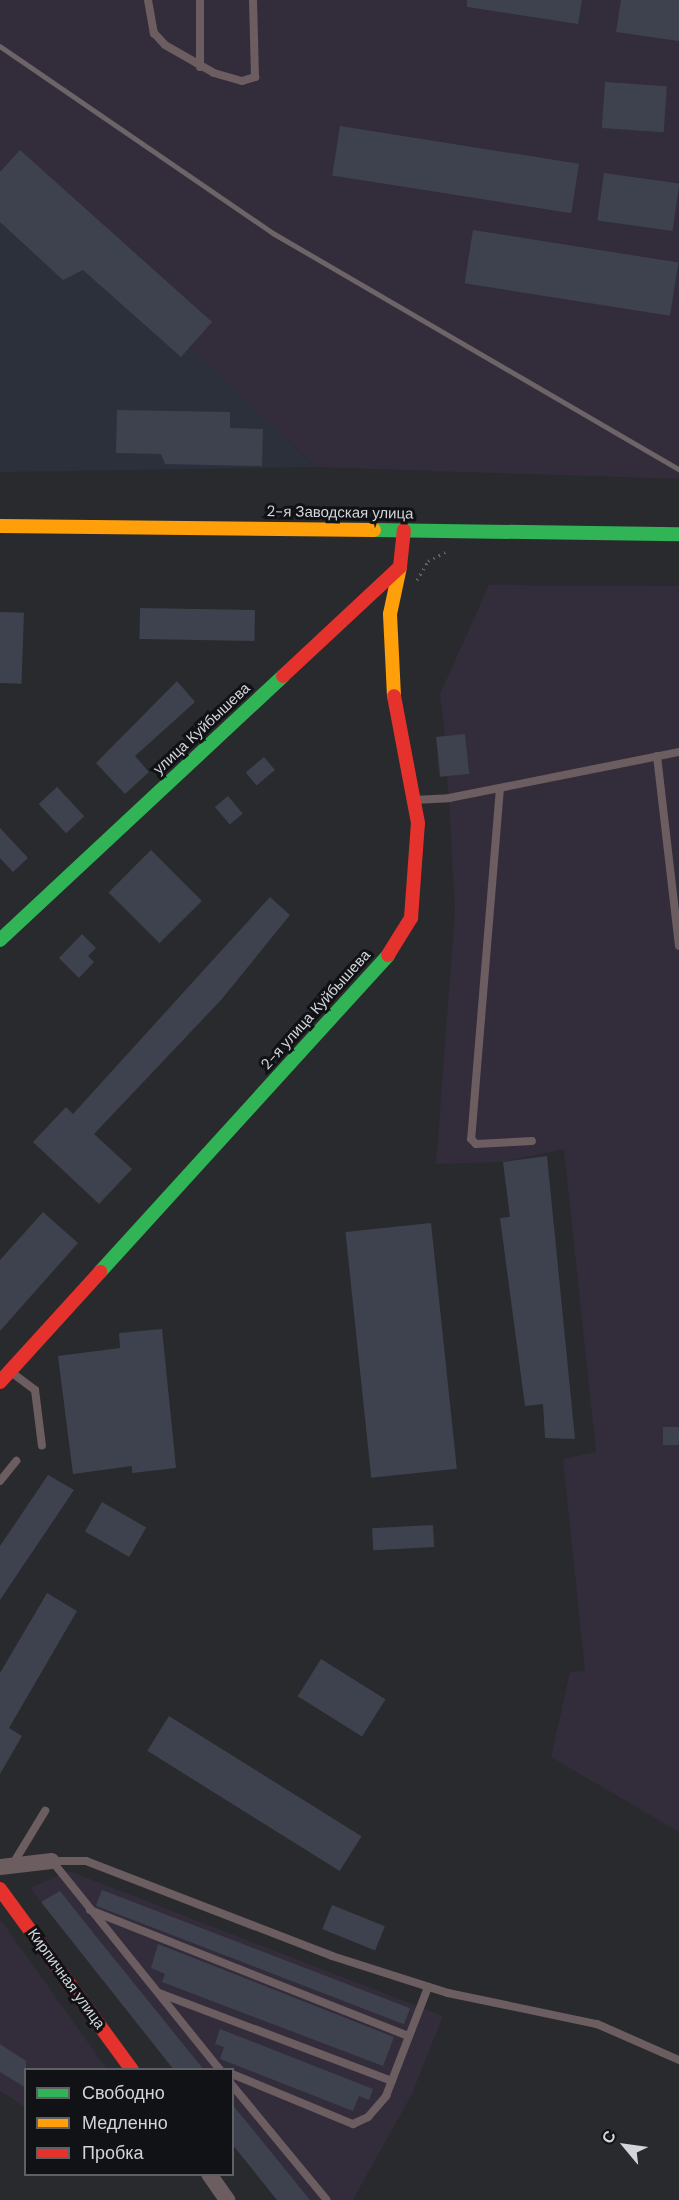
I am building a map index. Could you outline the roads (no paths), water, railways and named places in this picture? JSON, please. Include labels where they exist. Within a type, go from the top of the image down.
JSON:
[{"type":"street","name":"2-я Заводская улица","points":[[0,526],[679,534]]},
{"type":"street","points":[[400,567],[404,530]]},
{"type":"street","name":"2-я улица Куйбышева","points":[[0,1382],[398,944],[411,918],[418,863],[413,800],[395,712],[390,614],[400,567]]},
{"type":"street","name":"улица Куйбышева","points":[[0,940],[400,567]]},
{"type":"street","points":[[5,1867],[52,1861]]},
{"type":"street","name":"Кирпичная улица","points":[[0,1889],[131,2068]]},
{"type":"street","points":[[210,2176],[227,2200]]},
{"type":"lane","points":[[148,0],[154,33],[200,67],[227,79],[255,77],[253,0]]},
{"type":"lane","points":[[200,0],[200,67]]},
{"type":"lane","points":[[413,800],[501,788],[679,752]]},
{"type":"lane","points":[[657,756],[679,946]]},
{"type":"lane","points":[[501,788],[471,1139],[476,1144],[532,1141]]},
{"type":"lane","points":[[10,1372],[35,1390],[42,1446]]},
{"type":"lane","points":[[0,1481],[16,1461]]},
{"type":"lane","points":[[5,1867],[45,1810]]},
{"type":"lane","points":[[52,1861],[219,2068]]},
{"type":"lane","points":[[52,1861],[86,1861],[332,1956],[428,1987],[597,2024],[679,2060]]},
{"type":"lane","points":[[90,1910],[409,2036]]},
{"type":"lane","points":[[234,2075],[353,2124],[368,2117],[392,2081],[428,1987]]},
{"type":"lane","points":[[157,1992],[392,2081]]},
{"type":"lane","points":[[234,2087],[326,2199]]},
{"type":"railway","points":[[0,46],[273,233],[679,469]]}]
